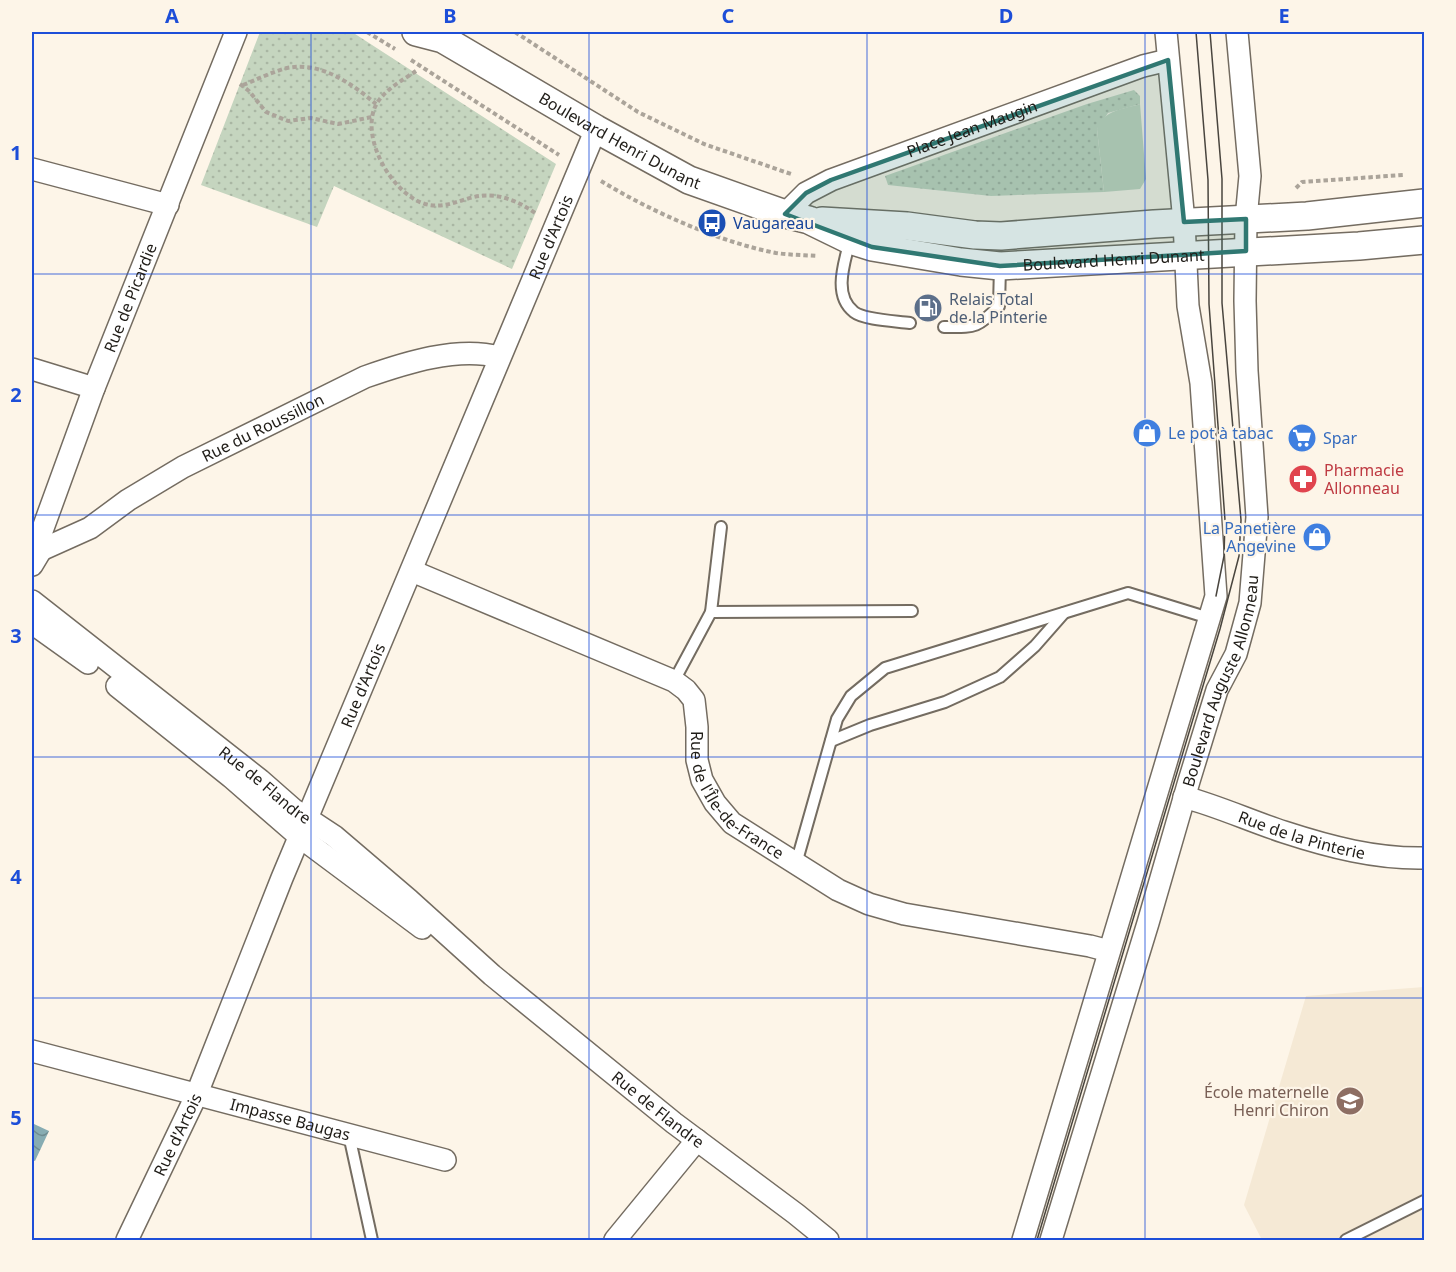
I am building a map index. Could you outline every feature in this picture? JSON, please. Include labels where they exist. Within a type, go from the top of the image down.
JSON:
[{"type":"street","name":"Rue de Picardie","points":[[36,557],[42,531],[94,388],[236,32]]},
{"type":"street","name":"Boulevard Henri Dunant","points":[[416,32],[441,35],[596,129],[690,180],[797,217],[852,231],[896,252],[1000,266],[1359,246],[1425,240]]},
{"type":"street","name":"Boulevard Auguste Allonneau","points":[[1166,32],[1184,222],[1188,306],[1201,383],[1216,596],[1209,618]]},
{"type":"street","name":"Boulevard Auguste Allonneau","points":[[1051,1240],[1184,797],[1218,690],[1236,654],[1250,603],[1257,517],[1247,371],[1246,219],[1249,167],[1237,32]]},
{"type":"street","name":"Place Jean Maugin","points":[[797,217],[806,193],[831,180],[1143,66],[1168,60]]},
{"type":"street","name":"Rue d'Artois","points":[[127,1240],[196,1096],[261,928],[596,129]]},
{"type":"street","points":[[32,169],[168,205]]},
{"type":"street","name":"Boulevard Henri Dunant","points":[[852,231],[1001,236],[1184,222],[1307,216],[1425,203]]},
{"type":"street","name":"Rue du Roussillon","points":[[36,557],[90,528],[128,500],[183,467],[365,377],[394,367],[460,353],[482,352],[500,357]]},
{"type":"street","points":[[32,369],[94,388]]},
{"type":"street","name":"Rue de l'Île-de-France","points":[[412,571],[674,681],[694,700],[697,760],[702,780],[715,803],[732,823],[838,890],[869,904],[904,914],[1090,945],[1109,951]]},
{"type":"street","name":"Rue de Flandre","points":[[32,601],[304,828]]},
{"type":"street","points":[[1023,1240],[1209,618]]},
{"type":"street","name":"Rue de Flandre","points":[[32,623],[114,684],[231,777],[304,828],[351,850],[492,975],[697,1140],[828,1240]]},
{"type":"street","name":"Rue de la Pinterie","points":[[1184,797],[1208,803],[1283,832],[1350,851],[1400,859],[1425,858]]},
{"type":"street","name":"Impasse Baugas","points":[[32,1051],[445,1160]]},
{"type":"street","points":[[615,1240],[697,1140]]},
{"type":"lane","points":[[852,231],[841,288],[850,307],[854,312],[873,318],[910,323]]},
{"type":"lane","points":[[944,327],[973,327],[986,319],[999,306],[1000,266]]},
{"type":"lane","points":[[674,681],[711,612],[721,527]]},
{"type":"lane","points":[[796,864],[837,719],[851,696],[885,668],[1128,593],[1209,618]]},
{"type":"lane","points":[[711,612],[912,611]]},
{"type":"lane","points":[[831,741],[870,725],[945,702],[1000,677],[1035,646],[1064,613]]},
{"type":"lane","points":[[349,1136],[372,1240]]},
{"type":"lane","points":[[1346,1240],[1425,1201]]},
{"type":"path","points":[[367,32],[395,50]]},
{"type":"path","points":[[405,56],[565,158]]},
{"type":"path","points":[[243,86],[274,72],[291,68],[307,68],[319,70],[343,80],[376,104]]},
{"type":"path","points":[[416,71],[397,84],[376,104],[372,117],[371,130],[374,144],[379,157],[398,185],[416,201],[427,205],[452,205],[474,197],[497,196],[524,205],[540,216]]},
{"type":"path","points":[[234,81],[243,86],[266,112],[288,121],[311,118],[338,123],[372,117]]},
{"type":"highlighted area","points":[[1168,60],[1184,222],[1246,219],[1246,251],[1000,266],[872,247],[785,214],[806,193],[831,180]]},
{"type":"shaded area","name":"École maternelle Henri Chiron","points":[[1424,987],[1424,1240],[1262,1240],[1244,1205],[1306,996]]},
{"type":"green space","points":[[260,32],[352,32],[556,164],[512,269],[334,186],[317,227],[201,185]]},
{"type":"green space","points":[[1134,90],[1140,96],[1140,104],[1108,113],[1097,129],[1104,192],[991,196],[888,185],[885,176],[1087,104]]},
{"type":"green space","points":[[1140,104],[1146,179],[1140,189],[1104,192],[1097,129],[1109,114]]},
{"type":"water","points":[[34,1124],[49,1131],[35,1161],[32,1159]]},
{"type":"tram line","points":[[1196,32],[1208,180],[1209,304],[1225,520],[1224,556],[1216,596]]},
{"type":"tram line","points":[[1037,1240],[1220,629],[1239,556],[1241,520],[1222,303],[1222,179],[1210,32]]},
{"type":"place","name":"Vaugareau","points":[[712,223]]},
{"type":"place","name":"Relais Total de la Pinterie","points":[[928,308]]},
{"type":"place","name":"Le pot à tabac","points":[[1147,433]]},
{"type":"place","name":"Spar","points":[[1302,438]]},
{"type":"place","name":"Pharmacie Allonneau","points":[[1303,479]]},
{"type":"place","name":"La Panetière Angevine","points":[[1317,537]]},
{"type":"place","name":"École maternelle Henri Chiron","points":[[1350,1101]]}]
